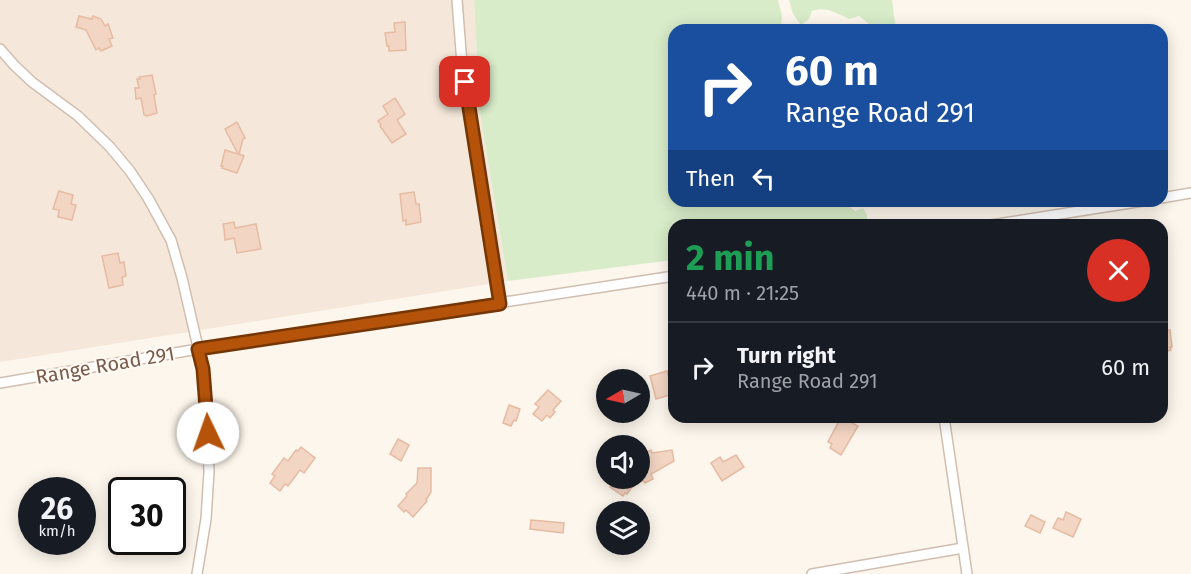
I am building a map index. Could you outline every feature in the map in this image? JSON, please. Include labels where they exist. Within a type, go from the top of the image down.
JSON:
[{"type":"street","points":[[457,0],[462,64],[500,304]]},
{"type":"street","points":[[0,49],[32,82],[78,116],[110,147],[148,198],[171,240],[203,369],[207,414],[209,472],[206,519],[197,574]]},
{"type":"street","points":[[1168,197],[1191,193]]},
{"type":"street","points":[[1029,219],[1105,207]]},
{"type":"street","name":"Range Road 291","points":[[0,383],[198,349],[668,277]]},
{"type":"street","points":[[945,423],[967,574]]},
{"type":"street","points":[[812,574],[963,548]]},
{"type":"shaded area","points":[[0,0],[474,0],[480,113],[508,281],[0,362]]},
{"type":"green space","points":[[474,0],[778,0],[781,24],[668,24],[668,207],[850,207],[855,211],[863,208],[867,219],[668,219],[668,261],[508,281],[480,113]]},
{"type":"green space","points":[[789,0],[892,0],[895,24],[869,24],[859,16],[849,19],[822,9],[812,11],[809,19],[800,24],[793,14]]},
{"type":"building","points":[[79,16],[92,19],[93,16],[101,19],[105,26],[108,24],[113,38],[109,39],[112,46],[101,51],[99,48],[96,50],[86,30],[76,27]]},
{"type":"building","points":[[405,22],[406,50],[389,51],[385,33],[395,32],[394,23]]},
{"type":"building","points":[[152,75],[157,113],[147,116],[144,115],[141,98],[136,99],[135,88],[139,88],[137,79],[140,79],[139,77]]},
{"type":"building","points":[[395,98],[405,114],[397,120],[406,134],[392,143],[378,121],[388,114],[383,106]]},
{"type":"building","points":[[237,122],[245,138],[239,154],[244,156],[237,173],[221,166],[225,150],[238,154],[225,129]]},
{"type":"building","points":[[59,191],[73,195],[71,204],[76,205],[72,220],[58,217],[59,210],[53,209]]},
{"type":"building","points":[[414,192],[416,204],[419,204],[421,222],[406,225],[406,220],[403,221],[400,194]]},
{"type":"building","points":[[234,222],[235,228],[256,224],[261,249],[237,253],[234,238],[225,240],[223,224]]},
{"type":"building","points":[[118,253],[120,263],[124,262],[126,276],[122,277],[123,285],[109,288],[102,256]]},
{"type":"building","points":[[1168,330],[1170,330],[1172,347],[1168,351]]},
{"type":"building","points":[[667,371],[668,395],[656,399],[650,376]]},
{"type":"building","points":[[548,390],[561,401],[553,410],[555,412],[550,418],[547,415],[542,421],[533,414],[539,407],[535,404]]},
{"type":"building","points":[[509,405],[520,409],[516,421],[514,420],[511,426],[503,423]]},
{"type":"building","points":[[838,423],[852,423],[858,426],[841,455],[830,448],[832,444],[828,442]]},
{"type":"building","points":[[398,439],[409,445],[401,461],[390,454]]},
{"type":"building","points":[[301,447],[315,458],[304,473],[300,470],[288,486],[285,484],[280,491],[270,483],[275,476],[272,474],[284,458],[288,461]]},
{"type":"building","points":[[650,450],[652,453],[672,450],[674,461],[651,474],[653,479],[650,480]]},
{"type":"building","points":[[736,455],[744,467],[722,481],[711,463],[720,457],[723,462]]},
{"type":"building","points":[[418,468],[431,468],[431,492],[427,501],[413,517],[398,506],[417,483]]},
{"type":"building","points":[[613,489],[631,489],[623,496]]},
{"type":"building","points":[[1066,512],[1081,519],[1073,537],[1053,528],[1058,518],[1063,520]]},
{"type":"building","points":[[1031,515],[1045,522],[1040,533],[1025,526]]},
{"type":"building","points":[[531,520],[564,523],[563,533],[530,529]]},
{"type":"route","points":[[208,433],[203,369],[198,349],[500,304],[465,82]]}]
